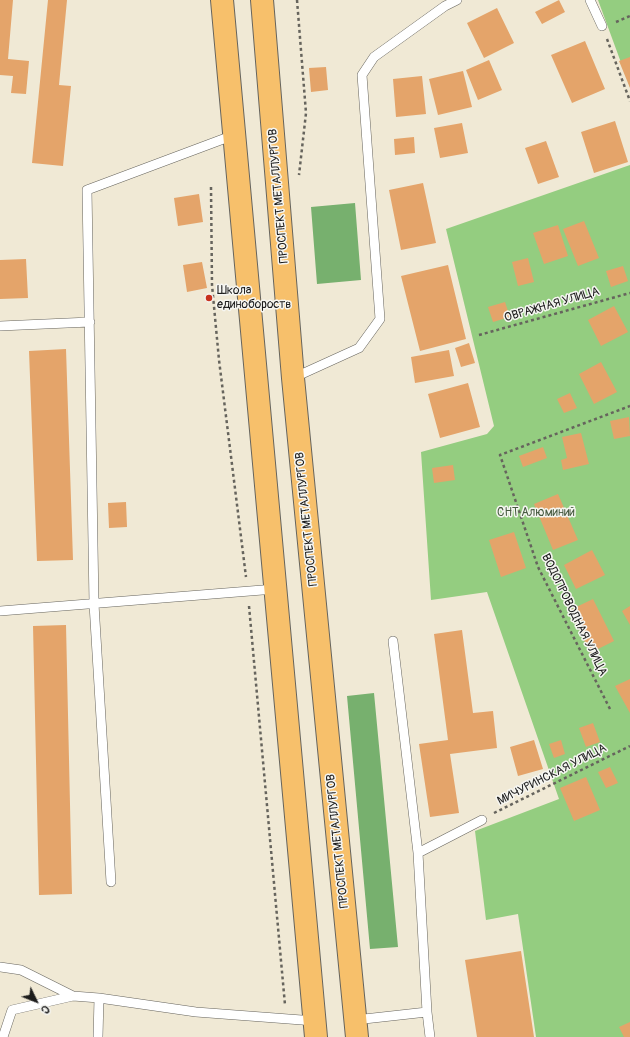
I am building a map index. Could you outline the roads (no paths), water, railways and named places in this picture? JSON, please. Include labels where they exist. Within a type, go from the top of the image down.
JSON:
[{"type":"main road","points":[[222,0],[316,1029]]},
{"type":"main road","name":"ПРОСПЕКТ МЕТАЛЛУРГОВ","points":[[262,0],[293,378],[356,1028]]},
{"type":"lane","points":[[293,378],[360,348],[380,319],[362,75],[374,57],[443,3],[458,0]]},
{"type":"lane","points":[[590,0],[602,26]]},
{"type":"lane","points":[[111,882],[94,604],[87,190],[234,135]]},
{"type":"lane","points":[[0,326],[90,322]]},
{"type":"lane","points":[[0,611],[275,589]]},
{"type":"lane","points":[[393,641],[418,853],[430,1037]]},
{"type":"lane","points":[[418,853],[482,820]]},
{"type":"lane","points":[[0,967],[21,970],[73,996]]},
{"type":"lane","points":[[3,1037],[12,1010],[73,996],[99,998],[196,1012],[286,1019],[316,1029]]},
{"type":"lane","points":[[98,1037],[99,998]]},
{"type":"lane","points":[[356,1028],[428,1012]]},
{"type":"place","name":"Школа единобороств","points":[[209,298]]},
{"type":"park label","name":"СНТ Алюминий","points":[[536,513]]}]
